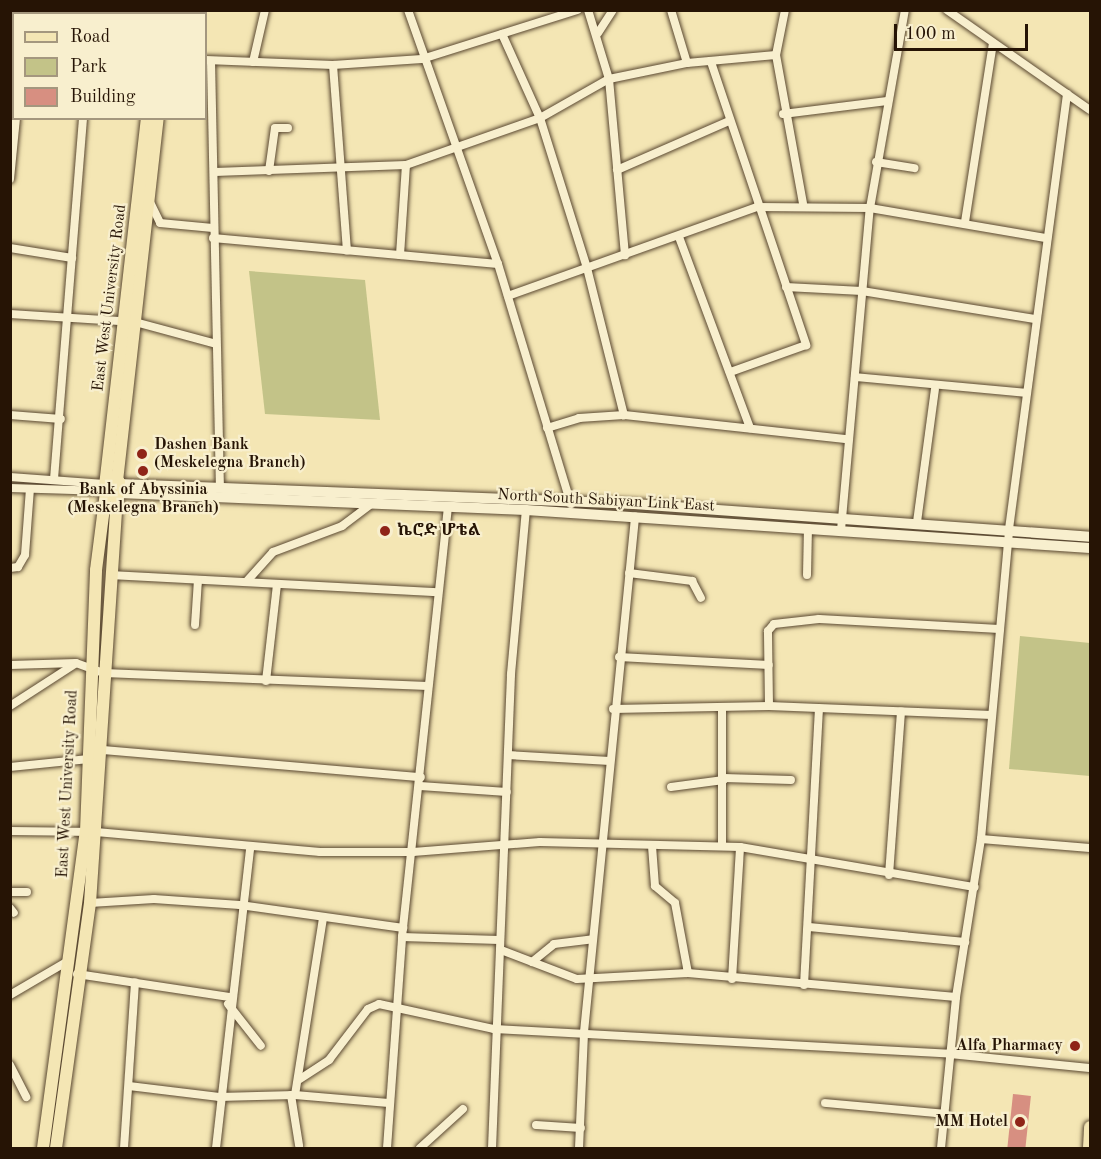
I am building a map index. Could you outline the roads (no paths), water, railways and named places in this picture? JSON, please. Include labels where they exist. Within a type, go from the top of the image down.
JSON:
[{"type":"main road","name":"East West University Road","points":[[43,1149],[67,966],[103,750],[107,575],[112,488],[147,120]]},
{"type":"main road","name":"East West University Road","points":[[129,322],[149,200],[158,120]]},
{"type":"main road","name":"North South Sabiyan Link East","points":[[112,488],[220,485],[411,499],[1009,535],[1090,537]]},
{"type":"main road","name":"East West University Road","points":[[56,1149],[90,903],[89,759],[96,570],[112,488]]},
{"type":"main road","name":"North South Sabiyan Link East","points":[[112,488],[372,503],[411,499],[448,507],[526,510],[572,508],[635,517],[808,528],[841,524],[917,522],[1090,548]]},
{"type":"main road","points":[[1089,1149],[1090,1127]]},
{"type":"street","points":[[253,63],[265,10]]},
{"type":"street","points":[[408,10],[422,59],[459,147],[498,264],[572,508]]},
{"type":"street","points":[[220,485],[213,343],[215,172],[208,60],[333,65],[422,59],[577,10]]},
{"type":"street","points":[[588,10],[598,33],[609,79],[625,255]]},
{"type":"street","points":[[598,33],[613,10]]},
{"type":"street","points":[[671,10],[687,63]]},
{"type":"street","points":[[785,10],[776,55],[783,114],[803,204]]},
{"type":"street","points":[[841,524],[846,439],[855,377],[870,208],[876,162],[905,10]]},
{"type":"street","points":[[947,10],[1090,110]]},
{"type":"street","points":[[502,34],[540,117],[588,268],[624,415]]},
{"type":"street","points":[[965,222],[993,44]]},
{"type":"street","points":[[215,172],[406,165],[540,117],[609,79],[687,63],[776,55]]},
{"type":"street","points":[[711,62],[757,207],[806,345],[730,372]]},
{"type":"street","points":[[333,65],[339,169],[347,250]]},
{"type":"street","points":[[941,1149],[956,997],[981,839],[1009,535],[1045,238],[1066,94]]},
{"type":"street","points":[[783,114],[887,101]]},
{"type":"street","points":[[10,179],[16,120]]},
{"type":"street","points":[[54,479],[70,318],[72,258],[83,120]]},
{"type":"street","points":[[617,170],[729,121]]},
{"type":"street","points":[[269,171],[275,129],[288,128]]},
{"type":"street","points":[[876,162],[915,168]]},
{"type":"street","points":[[400,255],[406,165]]},
{"type":"street","points":[[149,200],[160,223],[213,228]]},
{"type":"street","points":[[508,296],[679,237],[757,207],[803,204],[870,208],[965,222],[1045,238]]},
{"type":"street","points":[[679,237],[750,428]]},
{"type":"street","points":[[213,238],[498,264]]},
{"type":"street","points":[[10,248],[72,258]]},
{"type":"street","points":[[786,287],[862,291],[1035,319]]},
{"type":"street","points":[[10,314],[129,322],[213,343]]},
{"type":"street","points":[[855,377],[935,388],[1026,393]]},
{"type":"street","points":[[917,522],[935,388]]},
{"type":"street","points":[[10,415],[61,419]]},
{"type":"street","points":[[547,428],[579,418],[624,415],[846,439]]},
{"type":"street","name":"North South Sabiyan Link East","points":[[10,477],[54,479],[112,488]]},
{"type":"street","name":"North South Sabiyan Link East","points":[[10,488],[112,488]]},
{"type":"street","points":[[10,567],[18,567],[25,555],[30,489]]},
{"type":"street","points":[[246,581],[273,552],[342,525],[372,503]]},
{"type":"street","points":[[387,1149],[403,933],[448,507]]},
{"type":"street","points":[[492,1149],[494,1029],[501,950],[499,940],[508,755],[526,510]]},
{"type":"street","points":[[579,1149],[584,1032],[591,980],[593,939],[606,843],[613,709],[635,517]]},
{"type":"street","points":[[807,575],[808,528]]},
{"type":"street","points":[[629,573],[692,581],[701,598]]},
{"type":"street","points":[[107,575],[438,592]]},
{"type":"street","points":[[195,625],[198,580]]},
{"type":"street","points":[[266,681],[277,585]]},
{"type":"street","points":[[769,706],[769,627],[783,622],[819,619],[1000,629]]},
{"type":"street","points":[[619,657],[769,665]]},
{"type":"street","points":[[10,706],[76,663]]},
{"type":"street","points":[[10,666],[76,663],[92,666],[104,674],[428,686]]},
{"type":"street","points":[[613,709],[769,706],[992,715]]},
{"type":"street","points":[[722,708],[724,779],[722,846]]},
{"type":"street","points":[[804,985],[814,857],[819,708]]},
{"type":"street","points":[[889,875],[901,711]]},
{"type":"street","points":[[103,750],[421,777]]},
{"type":"street","points":[[508,755],[610,761]]},
{"type":"street","points":[[10,767],[89,759]]},
{"type":"street","points":[[671,786],[724,779],[791,780]]},
{"type":"street","points":[[420,786],[507,792]]},
{"type":"street","points":[[10,831],[91,832],[250,848],[413,852],[504,844],[606,843],[740,847],[814,857],[889,875],[975,886]]},
{"type":"street","points":[[981,839],[1090,848]]},
{"type":"street","points":[[652,846],[655,885],[675,903],[688,973]]},
{"type":"street","points":[[732,979],[740,847]]},
{"type":"street","points":[[216,1149],[229,1000],[240,905],[250,848]]},
{"type":"street","points":[[10,891],[27,892]]},
{"type":"street","points":[[90,903],[154,899],[240,905],[403,933],[499,940]]},
{"type":"street","points":[[299,1146],[293,1095],[300,1079],[323,919]]},
{"type":"street","points":[[809,927],[965,942]]},
{"type":"street","points":[[532,962],[554,944],[593,939]]},
{"type":"street","points":[[501,950],[591,980],[688,973],[732,979],[956,997]]},
{"type":"street","points":[[10,995],[67,966],[79,974],[229,1000],[261,1046]]},
{"type":"street","points":[[124,1149],[135,982]]},
{"type":"street","points":[[300,1079],[329,1060],[368,1009],[379,1004],[494,1029],[584,1032],[949,1054],[1090,1068]]},
{"type":"street","points":[[10,1065],[26,1097]]},
{"type":"street","points":[[129,1086],[219,1097],[293,1095],[389,1103]]},
{"type":"street","points":[[825,1103],[945,1114]]},
{"type":"street","points":[[420,1149],[463,1109]]},
{"type":"street","points":[[536,1125],[581,1128]]},
{"type":"place","name":"Dashen Bank (Meskelegna Branch)","points":[[142,454]]},
{"type":"place","name":"Bank of Abyssinia (Meskelegna Branch)","points":[[143,471]]},
{"type":"place","name":"ኬሮድ ሆቴል","points":[[385,531]]},
{"type":"place","name":"Alfa Pharmacy","points":[[1075,1046]]},
{"type":"place","name":"MM Hotel","points":[[1020,1122]]}]
